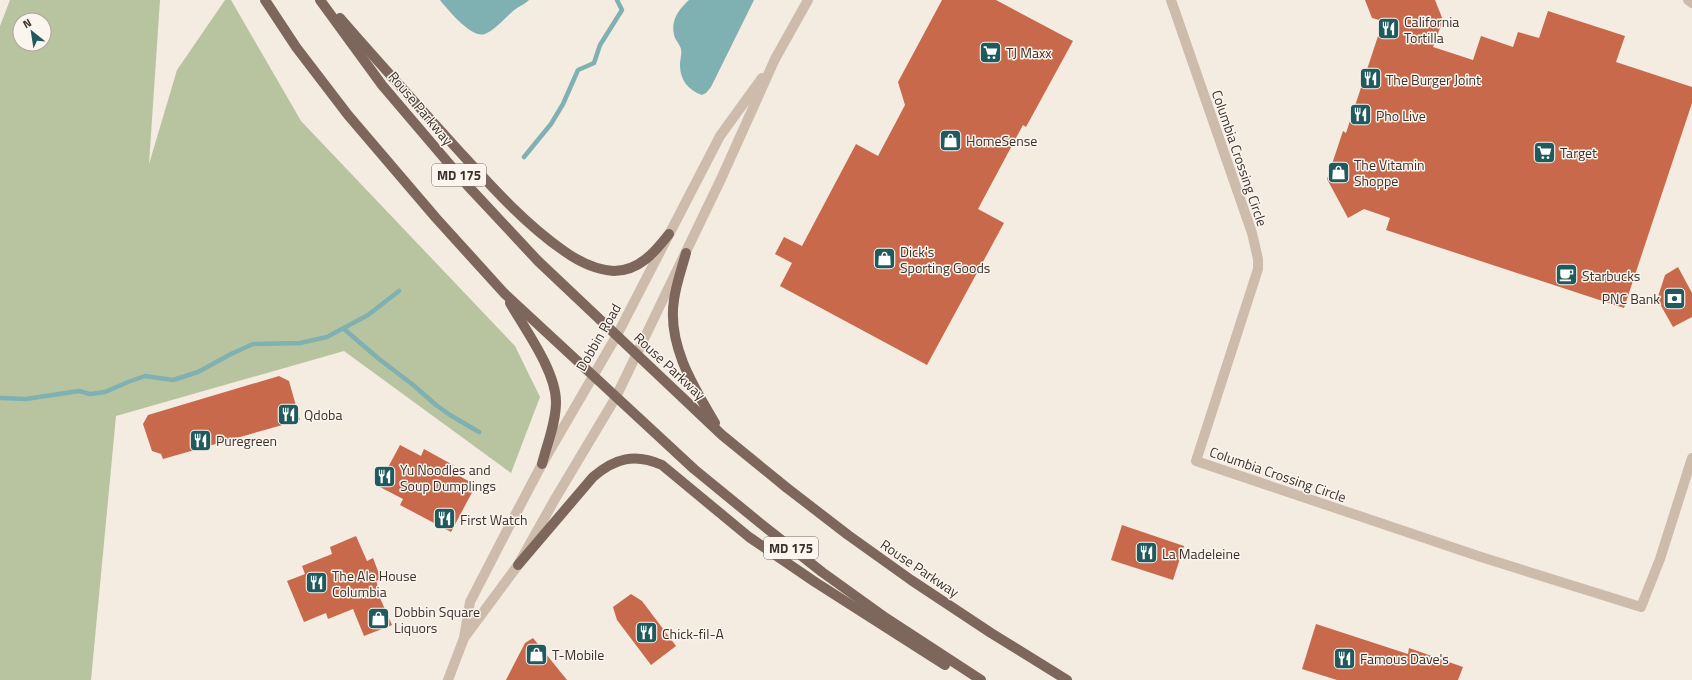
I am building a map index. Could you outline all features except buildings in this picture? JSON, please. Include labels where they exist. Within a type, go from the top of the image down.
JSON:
[{"type":"main road","name":"MD 175","points":[[265,0],[296,47],[348,115],[436,218],[504,292],[694,469],[766,528],[886,618],[981,680]]},
{"type":"main road","name":"Rouse Parkway","points":[[320,0],[382,85],[468,186],[538,261],[722,434],[787,488],[855,540],[971,620],[1067,680]]},
{"type":"main road","points":[[325,0],[392,78],[480,174],[510,205],[564,252],[583,263],[601,269],[615,271],[627,269],[640,264],[653,254],[669,234]]},
{"type":"main road","points":[[686,253],[674,300],[674,334],[688,374],[699,396],[722,434]]},
{"type":"main road","points":[[504,292],[536,347],[554,387],[556,401],[554,417],[542,464]]},
{"type":"main road","points":[[518,565],[593,477],[604,468],[625,459],[651,460],[662,465],[749,537],[808,578],[970,680]]},
{"type":"street","name":"Dobbin Road","points":[[464,638],[518,565],[555,499],[616,397],[721,179],[775,59],[808,0]]},
{"type":"street","name":"Columbia Crossing Circle","points":[[1171,0],[1252,233],[1258,259],[1258,269],[1196,461],[1481,557],[1641,607],[1660,559],[1692,458]]},
{"type":"street","points":[[1688,0],[1692,3]]},
{"type":"street","name":"Dobbin Road","points":[[448,680],[464,638],[470,602],[542,464],[617,335],[720,136],[775,59]]},
{"type":"green space","points":[[10,0],[160,0],[149,164],[177,70],[225,0],[231,0],[301,121],[515,346],[540,397],[511,473],[344,351],[116,416],[91,680],[0,680],[0,26]]},
{"type":"water","points":[[440,0],[529,0],[514,10],[492,30],[485,34],[480,34],[467,28],[461,23]]},
{"type":"water","points":[[689,0],[754,0],[711,87],[702,95],[689,87],[683,80],[680,70],[681,49],[675,38],[673,27],[678,13]]},
{"type":"waterway","points":[[524,157],[551,124],[563,104],[578,70],[594,63],[600,45],[622,10],[617,0]]},
{"type":"waterway","points":[[0,398],[26,399],[79,391],[90,394],[105,392],[145,376],[173,380],[198,372],[253,344],[300,343],[327,337],[368,315],[399,291]]},
{"type":"waterway","points":[[344,329],[436,405],[479,432]]},
{"type":"place","name":"California Tortilla","points":[[1389,29]]},
{"type":"place","name":"TJ Maxx","points":[[990,52]]},
{"type":"place","name":"The Burger Joint","points":[[1371,79]]},
{"type":"place","name":"Pho Live","points":[[1360,115]]},
{"type":"place","name":"HomeSense","points":[[951,140]]},
{"type":"place","name":"Target","points":[[1544,152]]},
{"type":"place","name":"The Vitamin Shoppe","points":[[1338,172]]},
{"type":"place","name":"Dick's Sporting Goods","points":[[884,259]]},
{"type":"place","name":"Starbucks","points":[[1567,275]]},
{"type":"place","name":"PNC Bank","points":[[1675,298]]},
{"type":"place","name":"Qdoba","points":[[289,414]]},
{"type":"place","name":"Puregreen","points":[[201,440]]},
{"type":"place","name":"Yu Noodles and Soup Dumplings","points":[[384,477]]},
{"type":"place","name":"First Watch","points":[[445,519]]},
{"type":"place","name":"La Madeleine","points":[[1147,553]]},
{"type":"place","name":"The Ale House Columbia","points":[[316,583]]},
{"type":"place","name":"Dobbin Square Liquors","points":[[379,619]]},
{"type":"place","name":"Chick-fil-A","points":[[646,633]]},
{"type":"place","name":"T-Mobile","points":[[536,654]]},
{"type":"place","name":"Famous Dave's","points":[[1345,658]]}]
